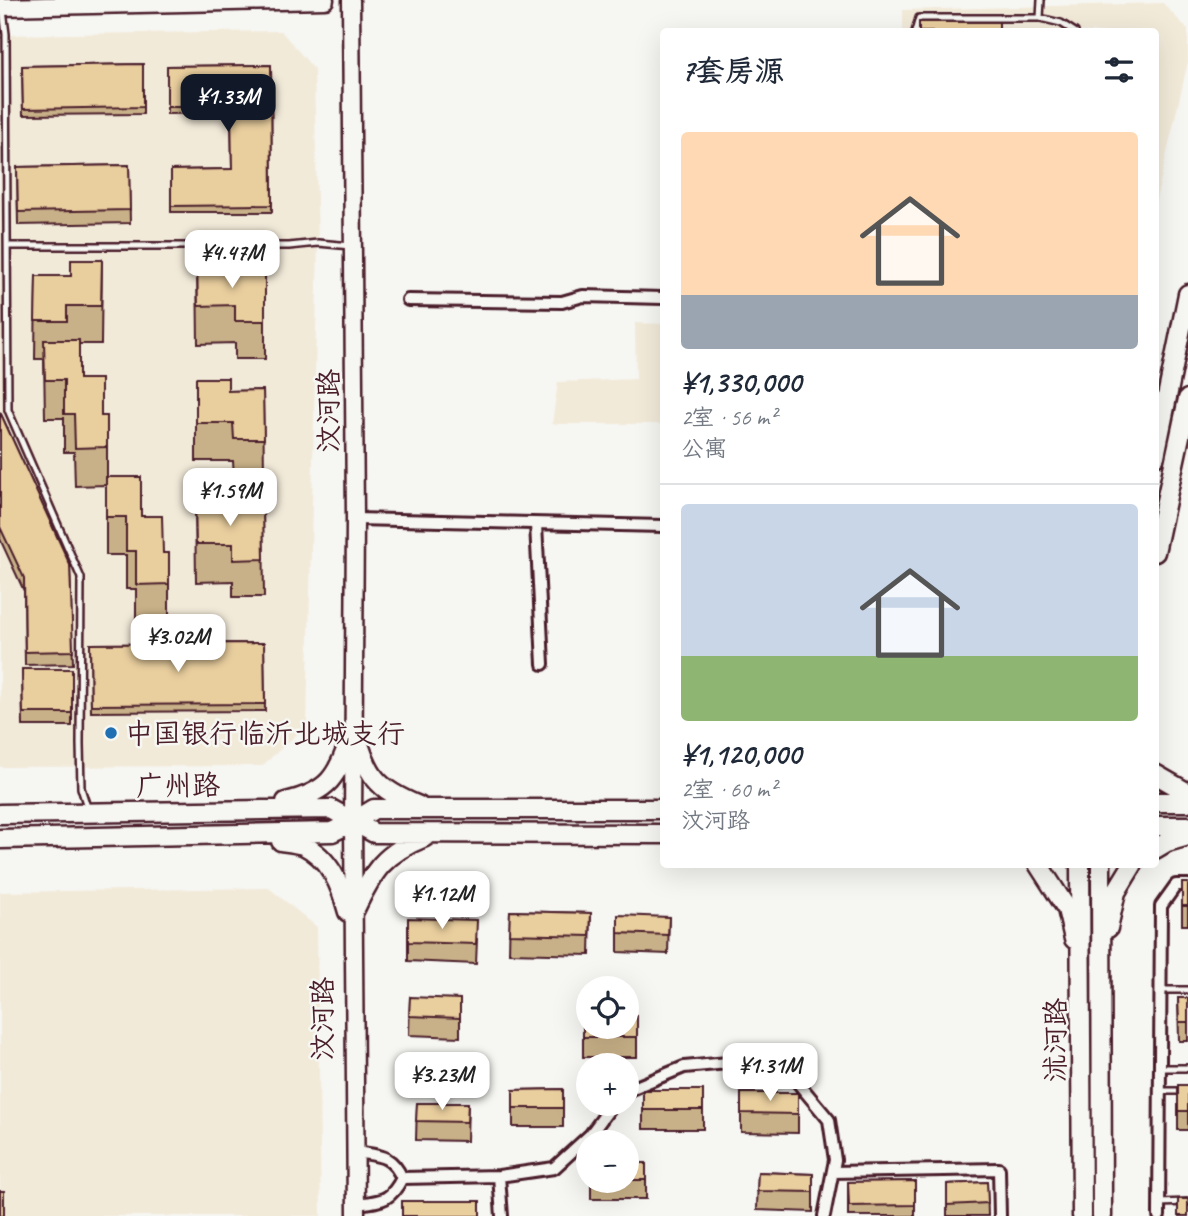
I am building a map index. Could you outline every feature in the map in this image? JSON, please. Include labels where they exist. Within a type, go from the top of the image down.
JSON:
[{"type":"main road","points":[[1159,435],[1188,294]]},
{"type":"main road","points":[[1159,533],[1188,399]]},
{"type":"main road","points":[[354,729],[365,765],[378,785],[397,797],[425,808]]},
{"type":"main road","points":[[254,810],[308,797],[326,787],[339,768],[354,729]]},
{"type":"main road","points":[[1159,776],[1188,793]]},
{"type":"main road","points":[[1159,802],[1188,802]]},
{"type":"main road","name":"广州路","points":[[0,814],[331,808],[374,833],[660,834]]},
{"type":"main road","name":"广州路","points":[[0,839],[332,832],[354,822],[374,808],[660,809]]},
{"type":"main road","points":[[1159,826],[1188,826]]},
{"type":"main road","points":[[352,911],[382,863],[402,846],[436,834]]},
{"type":"main road","points":[[250,835],[303,845],[325,863],[340,884],[352,911]]},
{"type":"main road","points":[[1159,847],[1188,836]]},
{"type":"main road","points":[[1041,868],[1067,909],[1081,967]]},
{"type":"main road","name":"沭河路","points":[[1080,868],[1082,1216]]},
{"type":"main road","name":"沭河路","points":[[1101,868],[1102,1216]]},
{"type":"main road","points":[[1101,962],[1116,892],[1131,868]]},
{"type":"street","points":[[1,7],[325,0]]},
{"type":"street","name":"汶河路","points":[[351,0],[355,519],[353,1212]]},
{"type":"street","points":[[408,300],[562,302],[583,296],[660,298]]},
{"type":"street","points":[[355,519],[660,526]]},
{"type":"street","points":[[536,524],[543,664]]},
{"type":"street","points":[[1159,1216],[1161,906],[1177,885],[1188,885]]},
{"type":"street","name":"汶河路","points":[[352,911],[356,1152],[353,1212]]},
{"type":"street","points":[[639,1086],[684,1067],[739,1062],[794,1078],[829,1120],[835,1160],[824,1216]]},
{"type":"street","points":[[402,1178],[499,1176],[554,1168],[590,1135],[604,1116]]},
{"type":"street","points":[[353,1212],[395,1192],[402,1178],[396,1163],[383,1156],[356,1152]]},
{"type":"street","points":[[833,1172],[999,1169],[1000,1216]]},
{"type":"street","points":[[499,1176],[502,1216]]},
{"type":"lane","points":[[1040,18],[1041,0]]},
{"type":"lane","points":[[1,7],[6,34],[8,410],[81,578],[81,788],[89,813]]},
{"type":"lane","points":[[916,28],[919,18],[1040,18],[1061,23],[1069,28]]},
{"type":"lane","points":[[8,246],[289,246],[318,243],[353,246]]},
{"type":"lane","points":[[1160,990],[1188,990]]},
{"type":"lane","points":[[1160,1068],[1188,1068]]},
{"type":"lane","points":[[1160,1091],[1188,1091]]},
{"type":"lane","points":[[1159,1203],[1188,1202]]},
{"type":"shaded area","points":[[1163,3],[1188,30],[1188,62],[1159,187],[1159,28],[903,28],[903,10]]},
{"type":"shaded area","points":[[281,31],[314,69],[318,243],[307,725],[262,766],[0,767],[0,35]]},
{"type":"shaded area","points":[[635,323],[660,324],[660,424],[552,424],[558,382],[636,379]]},
{"type":"shaded area","points":[[269,888],[317,927],[321,1216],[0,1216],[0,892]]},
{"type":"building","points":[[919,22],[999,22],[999,28],[919,28]]},
{"type":"building","points":[[143,64],[143,107],[23,109],[22,66]]},
{"type":"building","points":[[271,65],[272,205],[171,206],[171,170],[232,169],[231,107],[167,107],[167,66]]},
{"type":"building","points":[[129,165],[130,210],[18,212],[17,167]]},
{"type":"building","points":[[71,260],[102,260],[101,306],[67,306],[67,321],[35,321],[36,276],[71,276]]},
{"type":"building","points":[[197,260],[229,260],[230,273],[265,273],[265,321],[235,321],[235,305],[198,306]]},
{"type":"building","points":[[44,340],[79,340],[79,379],[101,379],[101,416],[107,416],[107,447],[75,448],[74,414],[64,414],[64,380],[45,380]]},
{"type":"building","points":[[196,378],[228,378],[228,391],[263,390],[264,439],[234,439],[233,423],[196,423]]},
{"type":"building","points":[[0,412],[70,565],[73,651],[25,652],[24,578],[0,527]]},
{"type":"building","points":[[106,477],[141,477],[141,516],[162,516],[163,553],[169,553],[169,584],[136,585],[136,551],[126,551],[126,517],[106,517]]},
{"type":"building","points":[[228,498],[228,511],[263,511],[264,559],[233,560],[233,544],[196,544],[195,499]]},
{"type":"building","points":[[264,643],[265,704],[91,705],[90,644]]},
{"type":"building","points":[[22,669],[72,669],[72,713],[23,713]]},
{"type":"building","points":[[1182,883],[1188,883],[1188,906],[1182,906]]},
{"type":"building","points":[[510,911],[591,913],[590,936],[509,934]]},
{"type":"building","points":[[618,915],[669,917],[668,935],[618,933]]},
{"type":"building","points":[[408,918],[477,920],[476,944],[408,942]]},
{"type":"building","points":[[410,997],[460,999],[460,1018],[409,1016]]},
{"type":"building","points":[[1178,998],[1188,998],[1188,1022],[1179,1022]]},
{"type":"building","points":[[1178,1085],[1188,1085],[1188,1111],[1178,1111]]},
{"type":"building","points":[[563,1089],[563,1108],[513,1108],[513,1090]]},
{"type":"building","points":[[643,1090],[703,1090],[703,1110],[643,1110]]},
{"type":"building","points":[[741,1093],[798,1093],[798,1114],[741,1113]]},
{"type":"building","points":[[417,1103],[468,1103],[467,1122],[416,1121]]},
{"type":"building","points":[[639,1163],[646,1163],[646,1180],[639,1180]]},
{"type":"building","points":[[758,1172],[813,1174],[813,1192],[757,1191]]},
{"type":"building","points":[[915,1181],[915,1205],[849,1206],[848,1182]]},
{"type":"building","points":[[987,1182],[988,1203],[947,1205],[947,1184]]},
{"type":"building","points":[[0,1191],[4,1191],[4,1216],[0,1216]]},
{"type":"building","points":[[1178,1199],[1188,1199],[1188,1216],[1178,1216]]},
{"type":"building","points":[[402,1201],[480,1201],[480,1216],[402,1216]]},
{"type":"place","name":"中国银行临沂北城支行","points":[[111,733]]}]
